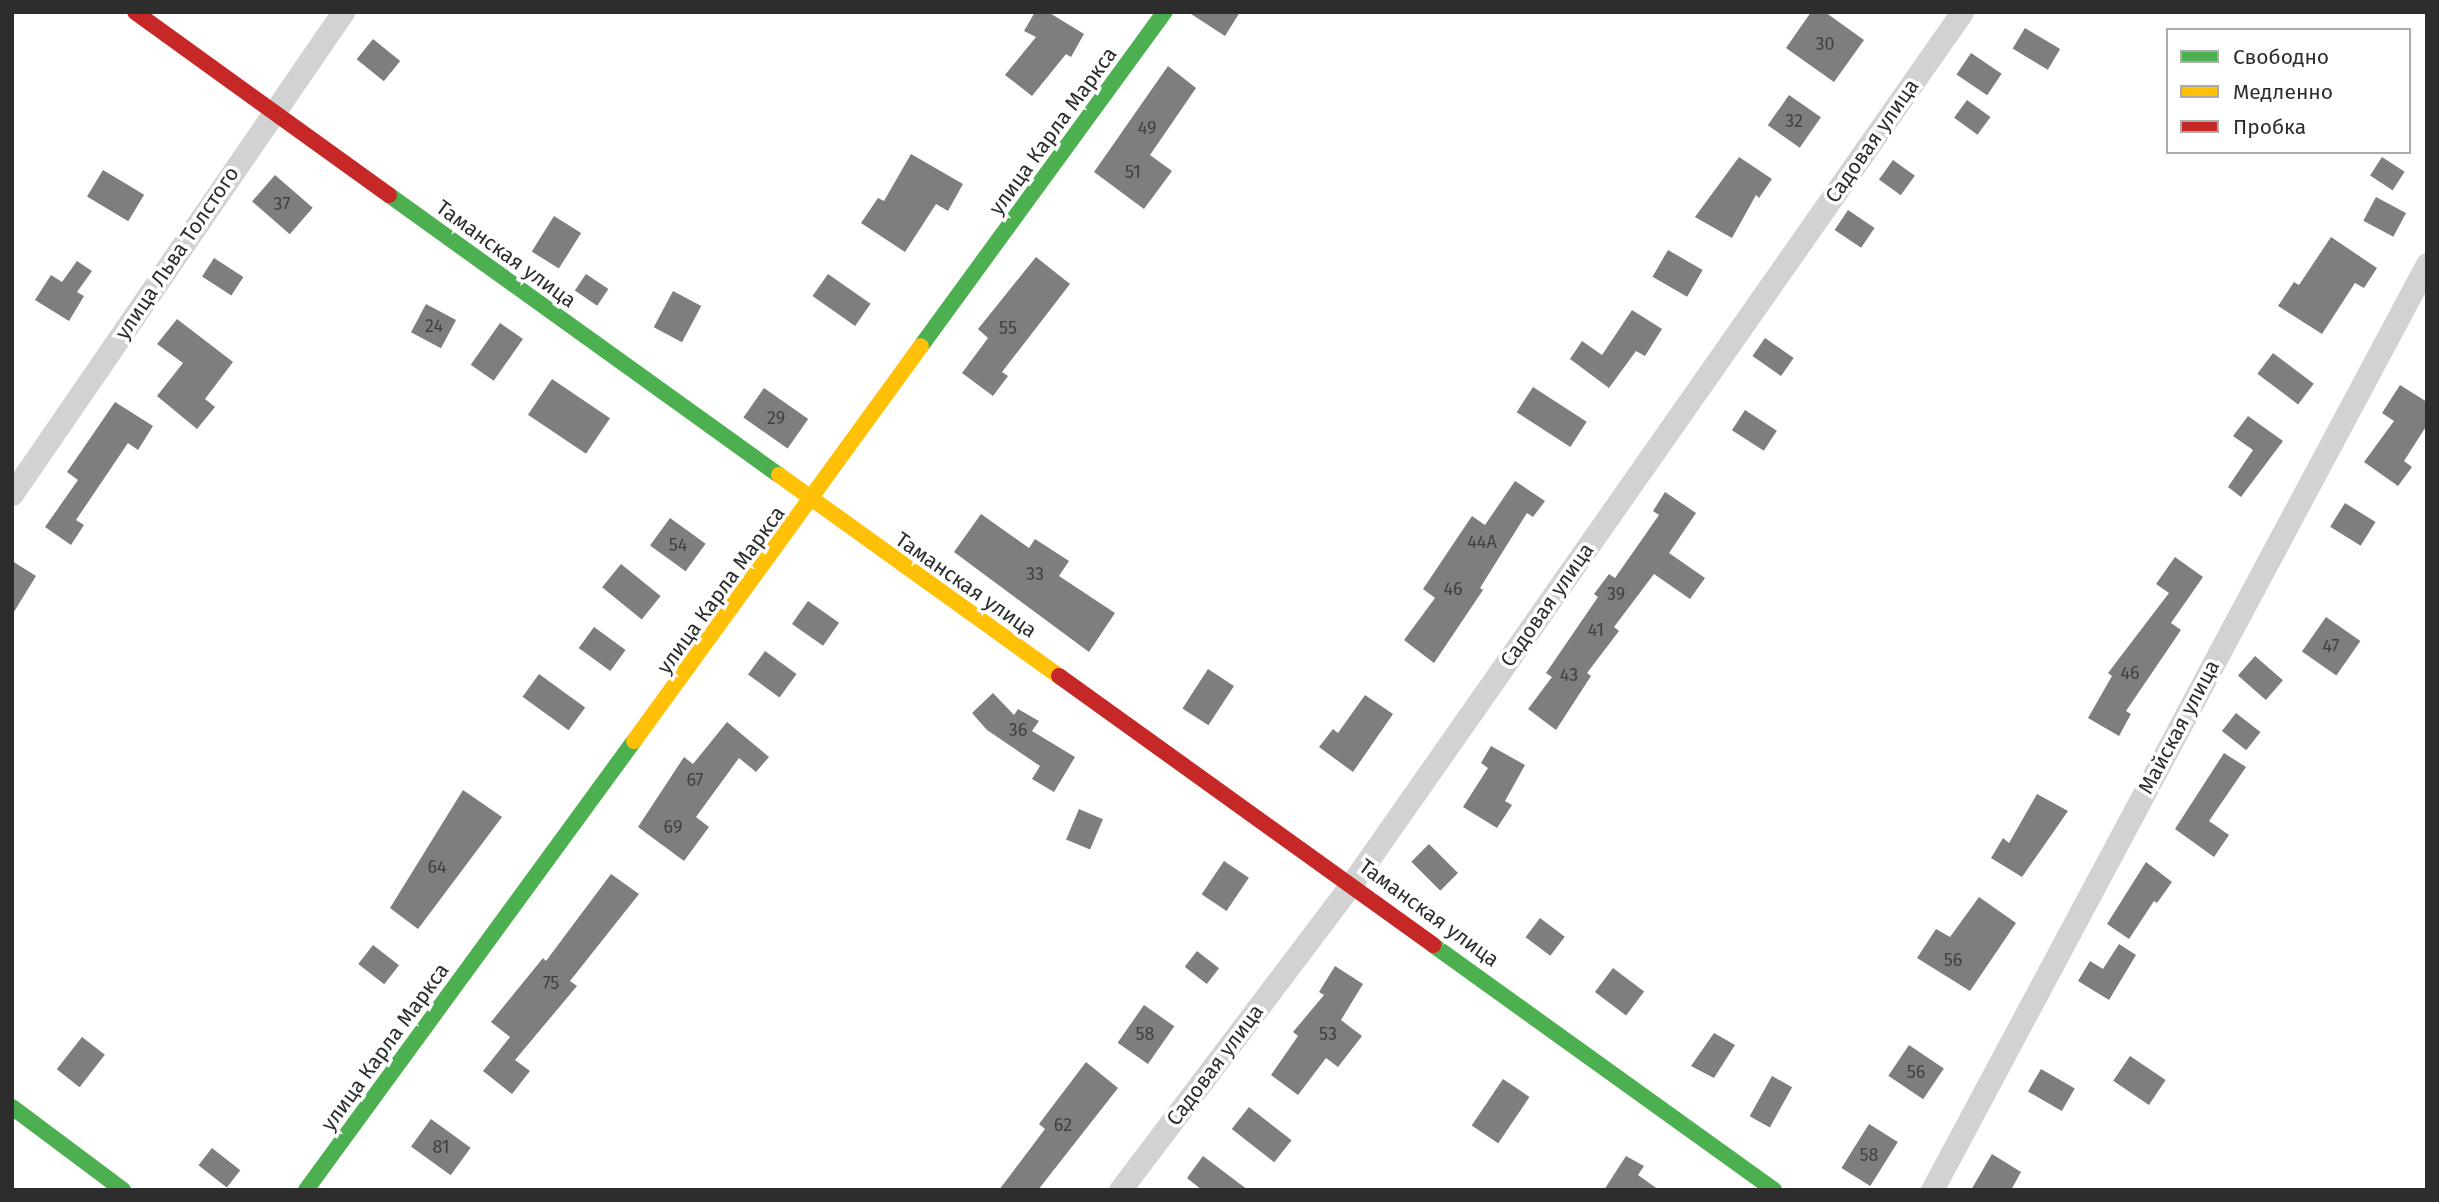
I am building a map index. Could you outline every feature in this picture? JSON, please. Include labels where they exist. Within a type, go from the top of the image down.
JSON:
[{"type":"street","name":"Таманская улица","points":[[135,12],[274,110],[812,502],[1352,883],[1774,1190]]},
{"type":"street","name":"улица Льва Толстого","points":[[12,494],[343,12]]},
{"type":"street","name":"улица Карла Маркса","points":[[306,1190],[812,502],[1165,12]]},
{"type":"street","name":"Садовая улица","points":[[1120,1190],[1352,883],[1962,12]]},
{"type":"street","name":"Майская улица","points":[[1932,1190],[2427,264]]},
{"type":"street","points":[[12,1107],[123,1190]]},
{"type":"building","points":[[1035,12],[1048,12],[1084,34],[1071,57],[1066,54],[1032,96],[1005,75],[1036,37],[1024,31]]},
{"type":"building","points":[[1188,12],[1240,12],[1225,36]]},
{"type":"building","points":[[1811,12],[1825,12],[1864,40],[1834,82],[1786,48]]},
{"type":"building","points":[[2025,28],[2060,49],[2048,70],[2013,49]]},
{"type":"building","points":[[373,39],[400,61],[384,81],[357,59]]},
{"type":"building","points":[[1971,53],[2002,74],[1987,95],[1956,75]]},
{"type":"building","points":[[1168,66],[1196,88],[1150,155],[1172,171],[1144,209],[1094,172]]},
{"type":"building","points":[[1789,95],[1821,117],[1800,148],[1768,125]]},
{"type":"building","points":[[1967,100],[1990,117],[1978,135],[1954,118]]},
{"type":"building","points":[[911,154],[963,184],[948,211],[936,204],[905,252],[861,223],[878,198],[884,201]]},
{"type":"building","points":[[1739,157],[1772,179],[1759,198],[1756,195],[1732,238],[1695,217]]},
{"type":"building","points":[[2382,157],[2405,172],[2393,190],[2370,175]]},
{"type":"building","points":[[1893,160],[1915,176],[1901,195],[1879,179]]},
{"type":"building","points":[[103,170],[144,195],[128,221],[87,197]]},
{"type":"building","points":[[275,175],[313,208],[290,234],[252,201]]},
{"type":"building","points":[[2376,197],[2406,213],[2393,237],[2363,221]]},
{"type":"building","points":[[1848,210],[1875,228],[1861,248],[1835,230]]},
{"type":"building","points":[[554,216],[581,233],[559,269],[532,252]]},
{"type":"building","points":[[2331,237],[2377,268],[2364,288],[2355,283],[2322,334],[2278,306],[2294,282],[2299,285]]},
{"type":"building","points":[[1668,250],[1703,270],[1687,297],[1652,277]]},
{"type":"building","points":[[1036,257],[1070,284],[1002,372],[1008,376],[993,396],[962,373],[988,338],[978,329]]},
{"type":"building","points":[[214,258],[243,277],[231,296],[202,276]]},
{"type":"building","points":[[77,261],[92,271],[77,292],[84,296],[69,321],[35,300],[51,275],[62,282]]},
{"type":"building","points":[[586,274],[608,289],[597,306],[575,291]]},
{"type":"building","points":[[828,274],[871,304],[855,326],[813,296]]},
{"type":"building","points":[[673,291],[701,306],[682,342],[654,327]]},
{"type":"building","points":[[426,304],[456,320],[441,348],[411,332]]},
{"type":"building","points":[[1632,310],[1662,329],[1645,356],[1636,351],[1609,388],[1570,359],[1582,341],[1602,355]]},
{"type":"building","points":[[177,319],[233,362],[205,399],[215,407],[197,429],[157,396],[183,363],[157,344]]},
{"type":"building","points":[[500,323],[523,339],[494,381],[471,365]]},
{"type":"building","points":[[1765,338],[1794,358],[1781,376],[1752,356]]},
{"type":"building","points":[[2273,353],[2314,384],[2298,404],[2257,374]]},
{"type":"building","points":[[552,379],[610,418],[586,454],[528,415]]},
{"type":"building","points":[[2400,385],[2427,402],[2427,425],[2404,461],[2412,467],[2398,486],[2364,462],[2394,421],[2382,413]]},
{"type":"building","points":[[1533,387],[1587,422],[1570,447],[1517,412]]},
{"type":"building","points":[[764,388],[808,419],[788,448],[743,417]]},
{"type":"building","points":[[115,402],[153,426],[138,450],[128,443],[76,520],[84,525],[71,545],[45,527],[78,480],[67,472]]},
{"type":"building","points":[[1745,410],[1777,431],[1764,451],[1732,430]]},
{"type":"building","points":[[2248,416],[2283,441],[2241,497],[2228,487],[2253,450],[2233,436]]},
{"type":"building","points":[[1515,481],[1545,501],[1533,517],[1527,513],[1480,588],[1483,590],[1434,663],[1404,640],[1435,598],[1423,589],[1472,516],[1485,525]]},
{"type":"building","points":[[1665,492],[1696,513],[1669,553],[1705,578],[1690,599],[1654,574],[1614,627],[1619,631],[1587,673],[1591,676],[1556,730],[1528,709],[1552,677],[1546,673],[1598,597],[1594,594],[1609,574],[1615,578],[1659,515],[1653,511]]},
{"type":"building","points":[[2345,503],[2376,522],[2361,546],[2330,527]]},
{"type":"building","points":[[981,514],[1029,548],[1035,539],[1069,561],[1059,576],[1115,613],[1089,652],[954,552]]},
{"type":"building","points":[[670,518],[706,544],[686,571],[650,546]]},
{"type":"building","points":[[2175,557],[2203,577],[2171,623],[2181,630],[2126,711],[2131,714],[2119,736],[2088,718],[2112,676],[2108,673],[2169,593],[2156,584]]},
{"type":"building","points":[[12,561],[36,576],[12,615]]},
{"type":"building","points":[[621,564],[661,596],[642,619],[602,587]]},
{"type":"building","points":[[808,601],[839,623],[823,646],[792,624]]},
{"type":"building","points":[[2326,617],[2360,641],[2336,675],[2302,651]]},
{"type":"building","points":[[594,627],[626,650],[610,671],[579,648]]},
{"type":"building","points":[[765,651],[797,674],[780,697],[748,674]]},
{"type":"building","points":[[2255,656],[2283,680],[2266,700],[2238,676]]},
{"type":"building","points":[[1208,669],[1234,686],[1208,725],[1182,708]]},
{"type":"building","points":[[539,674],[585,708],[569,730],[523,697]]},
{"type":"building","points":[[993,693],[1014,715],[1018,709],[1039,721],[1032,731],[1075,757],[1054,792],[1032,779],[1040,766],[987,730],[972,713]]},
{"type":"building","points":[[1365,695],[1393,714],[1353,772],[1319,747],[1333,729],[1338,733]]},
{"type":"building","points":[[2236,713],[2260,732],[2246,750],[2222,731]]},
{"type":"building","points":[[727,722],[769,757],[756,772],[739,758],[696,817],[709,827],[684,861],[638,827],[684,757],[693,764]]},
{"type":"building","points":[[1491,746],[1525,765],[1505,801],[1512,805],[1497,828],[1463,807],[1488,768],[1481,763]]},
{"type":"building","points":[[2224,753],[2246,767],[2209,821],[2229,835],[2214,857],[2175,829]]},
{"type":"building","points":[[463,790],[502,817],[418,929],[390,908]]},
{"type":"building","points":[[2037,794],[2068,811],[2022,877],[1991,858],[2003,838],[2009,843]]},
{"type":"building","points":[[1079,809],[1103,819],[1090,850],[1066,839]]},
{"type":"building","points":[[1429,844],[1458,873],[1440,891],[1411,862]]},
{"type":"building","points":[[1224,861],[1249,878],[1227,911],[1202,894]]},
{"type":"building","points":[[2146,862],[2172,882],[2157,903],[2154,901],[2129,939],[2107,924]]},
{"type":"building","points":[[611,874],[639,894],[570,981],[577,986],[515,1060],[530,1071],[512,1094],[483,1071],[510,1037],[491,1022],[543,958],[546,961]]},
{"type":"building","points":[[1979,897],[2016,923],[1970,991],[1917,958],[1936,929],[1950,937]]},
{"type":"building","points":[[1540,918],[1565,937],[1550,956],[1526,937]]},
{"type":"building","points":[[2119,944],[2136,955],[2109,1000],[2078,981],[2090,961],[2103,969]]},
{"type":"building","points":[[373,945],[399,965],[384,984],[358,964]]},
{"type":"building","points":[[1197,951],[1219,968],[1207,984],[1185,967]]},
{"type":"building","points":[[1335,966],[1363,984],[1341,1020],[1362,1036],[1338,1067],[1326,1058],[1298,1095],[1271,1075],[1298,1036],[1293,1032],[1324,995],[1319,992]]},
{"type":"building","points":[[1613,968],[1644,991],[1626,1015],[1595,992]]},
{"type":"building","points":[[1144,1005],[1174,1026],[1148,1064],[1118,1043]]},
{"type":"building","points":[[1714,1033],[1735,1045],[1714,1078],[1691,1066]]},
{"type":"building","points":[[82,1037],[105,1055],[80,1087],[57,1069]]},
{"type":"building","points":[[1909,1045],[1944,1068],[1923,1099],[1888,1076]]},
{"type":"building","points":[[2130,1056],[2166,1080],[2149,1105],[2113,1081]]},
{"type":"building","points":[[1086,1062],[1118,1088],[1038,1190],[999,1190],[1045,1129],[1039,1124]]},
{"type":"building","points":[[2041,1069],[2075,1088],[2062,1111],[2028,1092]]},
{"type":"building","points":[[1772,1076],[1792,1087],[1770,1127],[1750,1116]]},
{"type":"building","points":[[1503,1079],[1530,1097],[1498,1143],[1472,1125]]},
{"type":"building","points":[[1249,1107],[1292,1140],[1274,1162],[1232,1129]]},
{"type":"building","points":[[431,1119],[471,1148],[451,1175],[411,1147]]},
{"type":"building","points":[[1869,1124],[1898,1142],[1870,1186],[1841,1168]]},
{"type":"building","points":[[212,1148],[240,1170],[227,1188],[198,1165]]},
{"type":"building","points":[[1992,1154],[2021,1172],[2011,1190],[1971,1190]]},
{"type":"building","points":[[1203,1156],[1248,1190],[1202,1190],[1187,1178]]},
{"type":"building","points":[[1626,1156],[1644,1166],[1638,1175],[1659,1190],[1604,1190]]},
{"type":"traffic: fast","points":[[921,346],[1165,12]]},
{"type":"traffic: fast","points":[[389,195],[779,475]]},
{"type":"traffic: fast","points":[[306,1190],[634,741]]},
{"type":"traffic: fast","points":[[1433,945],[1774,1190]]},
{"type":"traffic: fast","points":[[12,1107],[123,1190]]},
{"type":"traffic: slow","points":[[634,741],[921,346]]},
{"type":"traffic: slow","points":[[779,475],[1059,676]]},
{"type":"traffic: jam","points":[[135,12],[389,195]]},
{"type":"traffic: jam","points":[[1059,676],[1433,945]]}]
